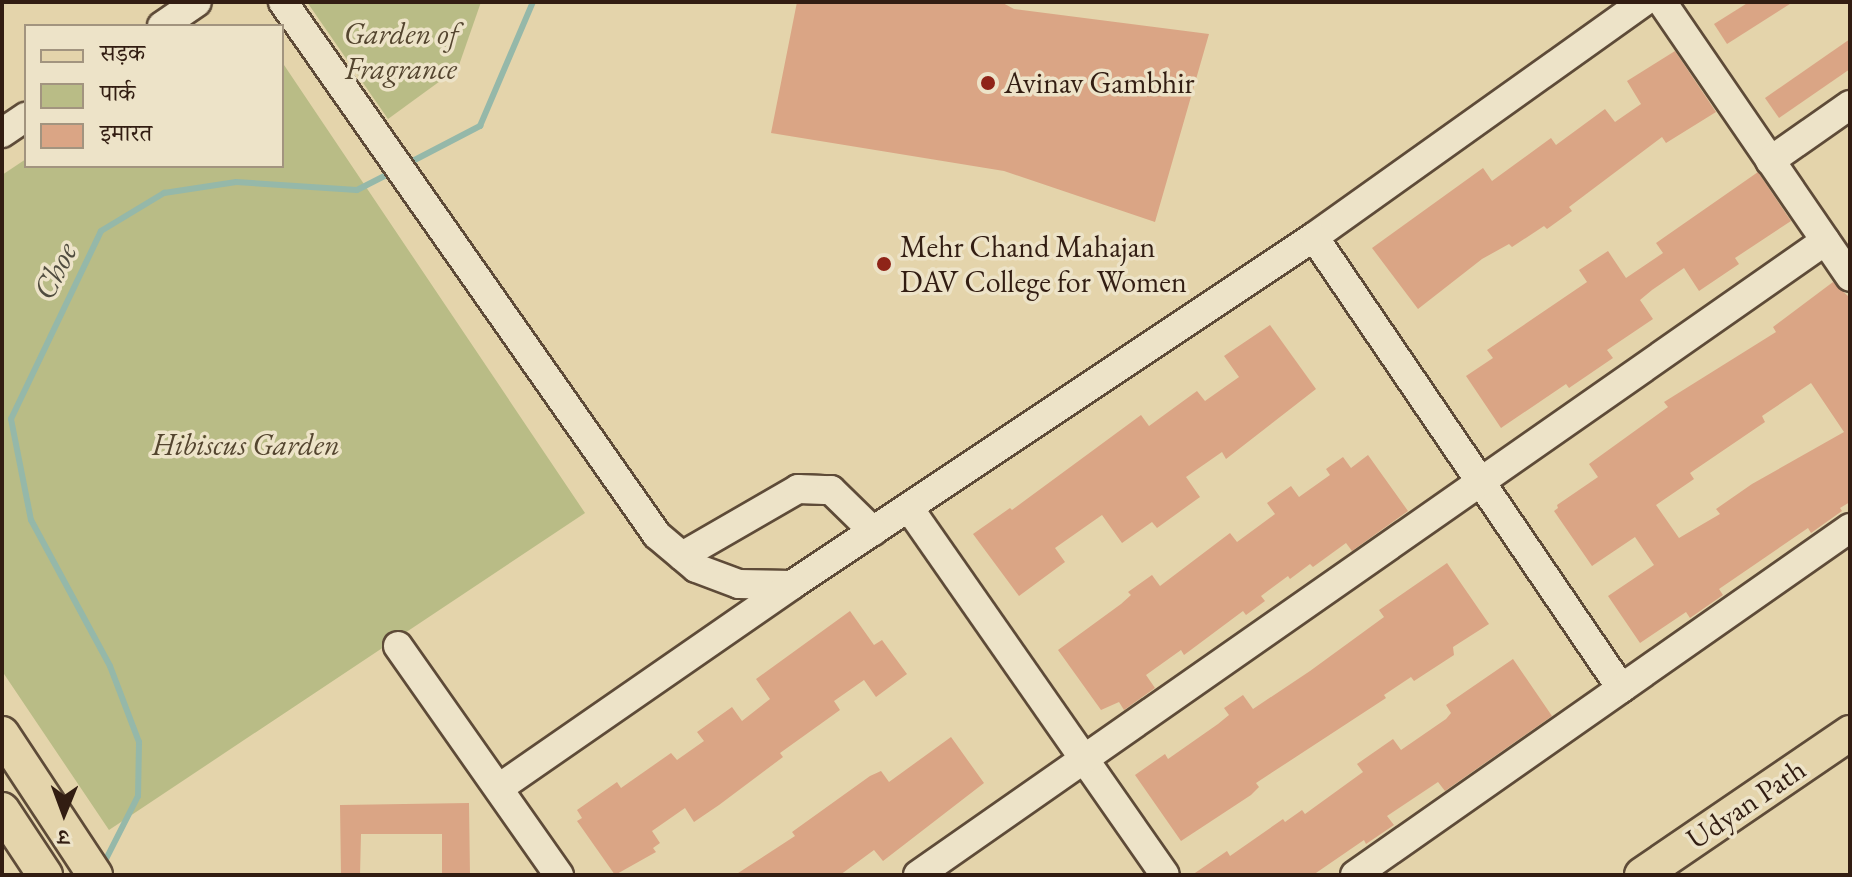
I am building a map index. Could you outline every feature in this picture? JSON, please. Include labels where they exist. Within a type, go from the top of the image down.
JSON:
[{"type":"main road","name":"Udyan Path","points":[[1642,875],[1850,733]]},
{"type":"main road","points":[[2,734],[88,864]]},
{"type":"main road","name":"Udyan Path","points":[[1683,875],[1850,760]]},
{"type":"main road","points":[[2,810],[45,875]]},
{"type":"street","points":[[165,24],[197,2]]},
{"type":"street","points":[[283,2],[657,535],[696,568],[739,584],[792,585]]},
{"type":"street","points":[[499,788],[792,585],[1314,237],[1643,2]]},
{"type":"street","points":[[1662,2],[1850,277]]},
{"type":"street","points":[[1770,161],[1850,105]]},
{"type":"street","points":[[2,133],[24,118]]},
{"type":"street","points":[[1314,237],[1479,484],[1621,688]]},
{"type":"street","points":[[918,875],[1825,241]]},
{"type":"street","points":[[682,556],[798,489],[831,490],[873,531]]},
{"type":"street","points":[[909,508],[1165,875]]},
{"type":"street","points":[[1355,875],[1850,528]]},
{"type":"street","points":[[398,646],[559,875]]},
{"type":"green space","name":"Garden of Fragrance","points":[[307,2],[481,2],[458,68],[388,119]]},
{"type":"green space","name":"Hibiscus Garden","points":[[284,65],[585,513],[109,830],[2,671],[2,175],[24,160],[24,168],[284,168]]},
{"type":"building","name":"Avinav Gambhir","points":[[797,2],[1001,2],[1014,9],[1209,34],[1155,222],[1004,171],[771,133]]},
{"type":"building","points":[[1749,2],[1793,2],[1727,44],[1714,24]]},
{"type":"building","points":[[1850,39],[1850,69],[1779,118],[1765,98]]},
{"type":"building","points":[[1675,51],[1716,112],[1666,143],[1662,137],[1569,207],[1572,211],[1547,229],[1544,226],[1512,247],[1509,244],[1482,259],[1418,309],[1372,248],[1483,168],[1492,181],[1551,138],[1556,145],[1605,109],[1615,122],[1641,104],[1627,81]]},
{"type":"building","points":[[1758,172],[1791,221],[1735,258],[1739,264],[1699,291],[1684,268],[1652,290],[1640,300],[1653,319],[1607,350],[1613,358],[1569,388],[1566,384],[1501,428],[1466,376],[1493,358],[1487,350],[1587,282],[1579,270],[1608,251],[1626,278],[1663,253],[1656,243]]},
{"type":"building","points":[[1833,282],[1850,298],[1850,502],[1811,533],[1808,528],[1719,589],[1723,595],[1690,618],[1686,612],[1640,643],[1608,596],[1654,565],[1635,537],[1592,566],[1554,511],[1557,505],[1598,477],[1589,464],[1668,407],[1664,402],[1776,332],[1773,327]],"holes":[[[1811,383],[1844,432],[1752,484],[1716,509],[1720,514],[1679,538],[1656,505],[1694,479],[1690,473],[1765,422],[1762,416]]]},
{"type":"building","points":[[1270,325],[1316,389],[1226,459],[1222,452],[1186,477],[1200,497],[1157,528],[1152,522],[1122,543],[1102,515],[1055,548],[1065,562],[1019,596],[973,534],[1010,508],[1012,510],[1141,415],[1149,426],[1197,391],[1205,401],[1239,377],[1224,356]]},
{"type":"building","points":[[1368,455],[1408,511],[1352,551],[1346,543],[1313,567],[1310,564],[1290,579],[1288,576],[1261,596],[1265,601],[1246,615],[1243,611],[1184,655],[1181,650],[1146,675],[1155,688],[1124,710],[1119,702],[1101,710],[1058,650],[1121,604],[1131,595],[1128,592],[1152,575],[1160,586],[1230,533],[1237,542],[1275,514],[1267,503],[1291,486],[1299,497],[1330,475],[1326,469],[1343,457],[1351,468]]},
{"type":"building","points":[[1447,563],[1489,624],[1453,647],[1454,655],[1414,681],[1411,677],[1384,695],[1386,698],[1256,783],[1259,787],[1251,795],[1181,841],[1135,775],[1165,754],[1168,759],[1218,724],[1229,715],[1224,708],[1243,695],[1253,709],[1310,671],[1384,617],[1379,610]]},
{"type":"building","points":[[850,611],[874,645],[882,640],[907,674],[876,697],[864,680],[834,701],[840,710],[780,753],[783,757],[719,805],[694,822],[685,808],[652,831],[660,843],[653,848],[656,852],[615,875],[577,821],[582,818],[577,810],[617,782],[621,788],[671,753],[677,760],[704,741],[697,732],[732,707],[742,721],[770,699],[756,679]]},
{"type":"building","points":[[1513,659],[1552,716],[1445,791],[1438,782],[1387,816],[1394,825],[1366,844],[1364,840],[1313,875],[1192,875],[1227,851],[1230,856],[1283,819],[1285,822],[1302,810],[1305,814],[1363,772],[1357,764],[1393,739],[1401,750],[1446,719],[1451,713],[1446,705]]},
{"type":"building","points":[[951,737],[984,783],[883,861],[874,850],[840,875],[735,875],[795,836],[792,832],[870,776],[881,771],[889,782]]},
{"type":"building","points":[[469,803],[470,875],[442,875],[442,834],[361,834],[360,875],[341,875],[340,805]]},
{"type":"waterway","name":"Choe","points":[[405,165],[480,126],[533,2]]},
{"type":"waterway","name":"Choe","points":[[103,865],[138,796],[139,742],[110,666],[31,520],[11,419],[101,231],[164,193],[236,182],[357,190],[392,172]]},
{"type":"place","name":"Avinav Gambhir","points":[[988,83]]},
{"type":"place","name":"Mehr Chand Mahajan DAV College for Women","points":[[884,264]]}]
